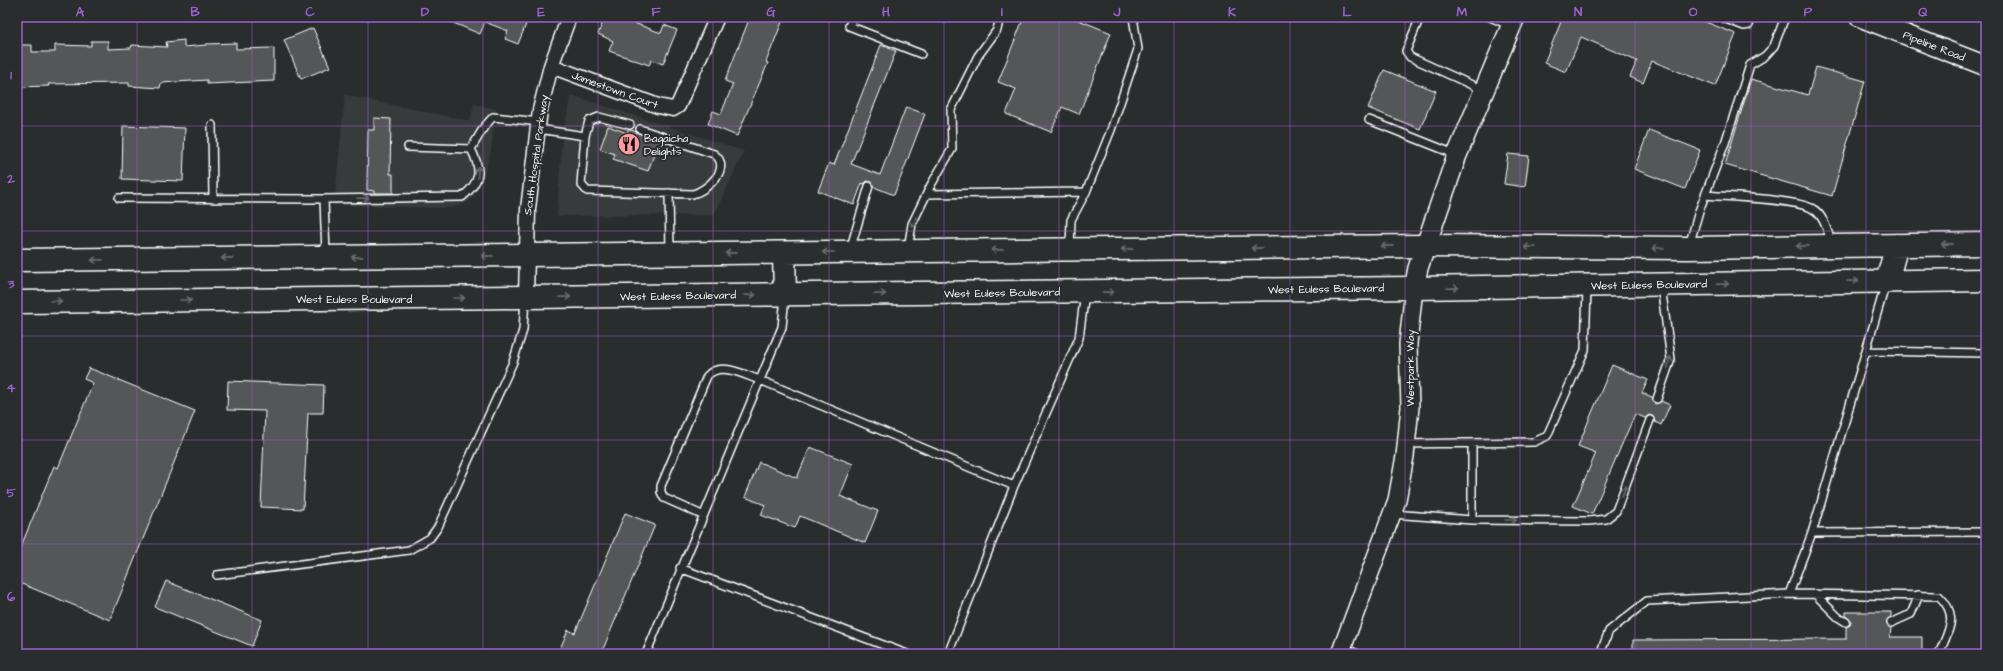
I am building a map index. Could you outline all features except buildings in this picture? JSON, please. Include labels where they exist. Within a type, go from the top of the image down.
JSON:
[{"type":"main road","name":"Pipeline Road","points":[[1860,17],[1986,66]]},
{"type":"main road","name":"Westpark Way","points":[[1414,288],[1426,246],[1457,155],[1483,90],[1513,22]]},
{"type":"main road","points":[[17,260],[1426,246],[1688,248],[1986,244]]},
{"type":"main road","points":[[1887,281],[1897,245]]},
{"type":"main road","points":[[784,253],[785,295]]},
{"type":"main road","name":"West Euless Boulevard","points":[[17,302],[1661,286],[1986,280]]},
{"type":"street","name":"South Hospital Parkway","points":[[526,298],[528,209],[538,126],[551,66],[569,17]]},
{"type":"street","name":"Jamestown Court","points":[[551,66],[658,106],[673,109],[678,106],[717,17]]},
{"type":"street","name":"Westpark Way","points":[[1341,651],[1397,500],[1407,444],[1410,407],[1408,344],[1414,288]]},
{"type":"lane","points":[[853,17],[849,26],[921,54]]},
{"type":"lane","points":[[908,251],[912,224],[952,149],[951,110],[978,56],[997,30],[1000,17]]},
{"type":"lane","points":[[1070,250],[1071,220],[1086,192],[1111,130],[1138,49],[1133,17]]},
{"type":"lane","points":[[1420,17],[1406,51],[1410,57],[1483,90]]},
{"type":"lane","points":[[1490,17],[1513,22]]},
{"type":"lane","points":[[1721,17],[1744,26],[1749,25],[1752,17]]},
{"type":"lane","points":[[1688,248],[1705,195],[1725,143],[1750,65],[1765,56],[1774,46],[1785,17]]},
{"type":"lane","points":[[471,149],[484,127],[493,117],[585,136]]},
{"type":"lane","points":[[630,125],[599,117],[593,118],[587,124],[581,184],[586,191],[693,194],[707,189],[718,175],[720,165],[718,157],[640,129]]},
{"type":"lane","points":[[1369,120],[1457,155]]},
{"type":"lane","points":[[212,124],[213,199]]},
{"type":"lane","points":[[408,147],[471,149]]},
{"type":"lane","points":[[119,198],[324,199],[462,197],[478,180],[479,163],[471,149]]},
{"type":"lane","points":[[849,252],[869,186]]},
{"type":"lane","points":[[927,194],[1086,192]]},
{"type":"lane","points":[[668,193],[670,254]]},
{"type":"lane","points":[[1705,195],[1794,203],[1814,209],[1824,221],[1832,246]]},
{"type":"lane","points":[[324,199],[326,257]]},
{"type":"lane","points":[[1789,594],[1812,533],[1887,281]]},
{"type":"lane","points":[[1407,444],[1534,442],[1547,436],[1585,350],[1587,286]]},
{"type":"lane","points":[[1657,399],[1671,359],[1661,286]]},
{"type":"lane","points":[[948,654],[1014,486],[1078,338],[1086,292]]},
{"type":"lane","points":[[646,654],[702,515],[782,327],[785,295]]},
{"type":"lane","points":[[217,575],[409,550],[430,538],[438,527],[513,362],[523,330],[526,298]]},
{"type":"lane","points":[[1867,351],[1986,353]]},
{"type":"lane","points":[[702,515],[664,498],[661,492],[661,486],[708,376],[712,370],[719,368],[760,380],[1014,486]]},
{"type":"lane","points":[[1392,514],[1472,520],[1589,521],[1606,519],[1616,511],[1650,420]]},
{"type":"lane","points":[[1472,443],[1472,520]]},
{"type":"lane","points":[[1812,533],[1986,532]]},
{"type":"lane","points":[[680,568],[907,654]]},
{"type":"lane","points":[[1600,654],[1609,631],[1647,601],[1789,594],[1939,596],[1947,604],[1952,618],[1939,654]]},
{"type":"lane","points":[[1815,594],[1838,617],[1846,622]]},
{"type":"lane","points":[[1891,623],[1911,614],[1919,595]]},
{"type":"lane","points":[[1341,651],[1358,654]]},
{"type":"shaded area","points":[[345,95],[470,121],[474,104],[496,109],[491,151],[483,179],[476,194],[468,202],[453,208],[334,205]]},
{"type":"shaded area","points":[[571,95],[744,151],[714,215],[557,216],[562,139]]},
{"type":"place","name":"Bagaicha Delights","points":[[629,144]]}]
